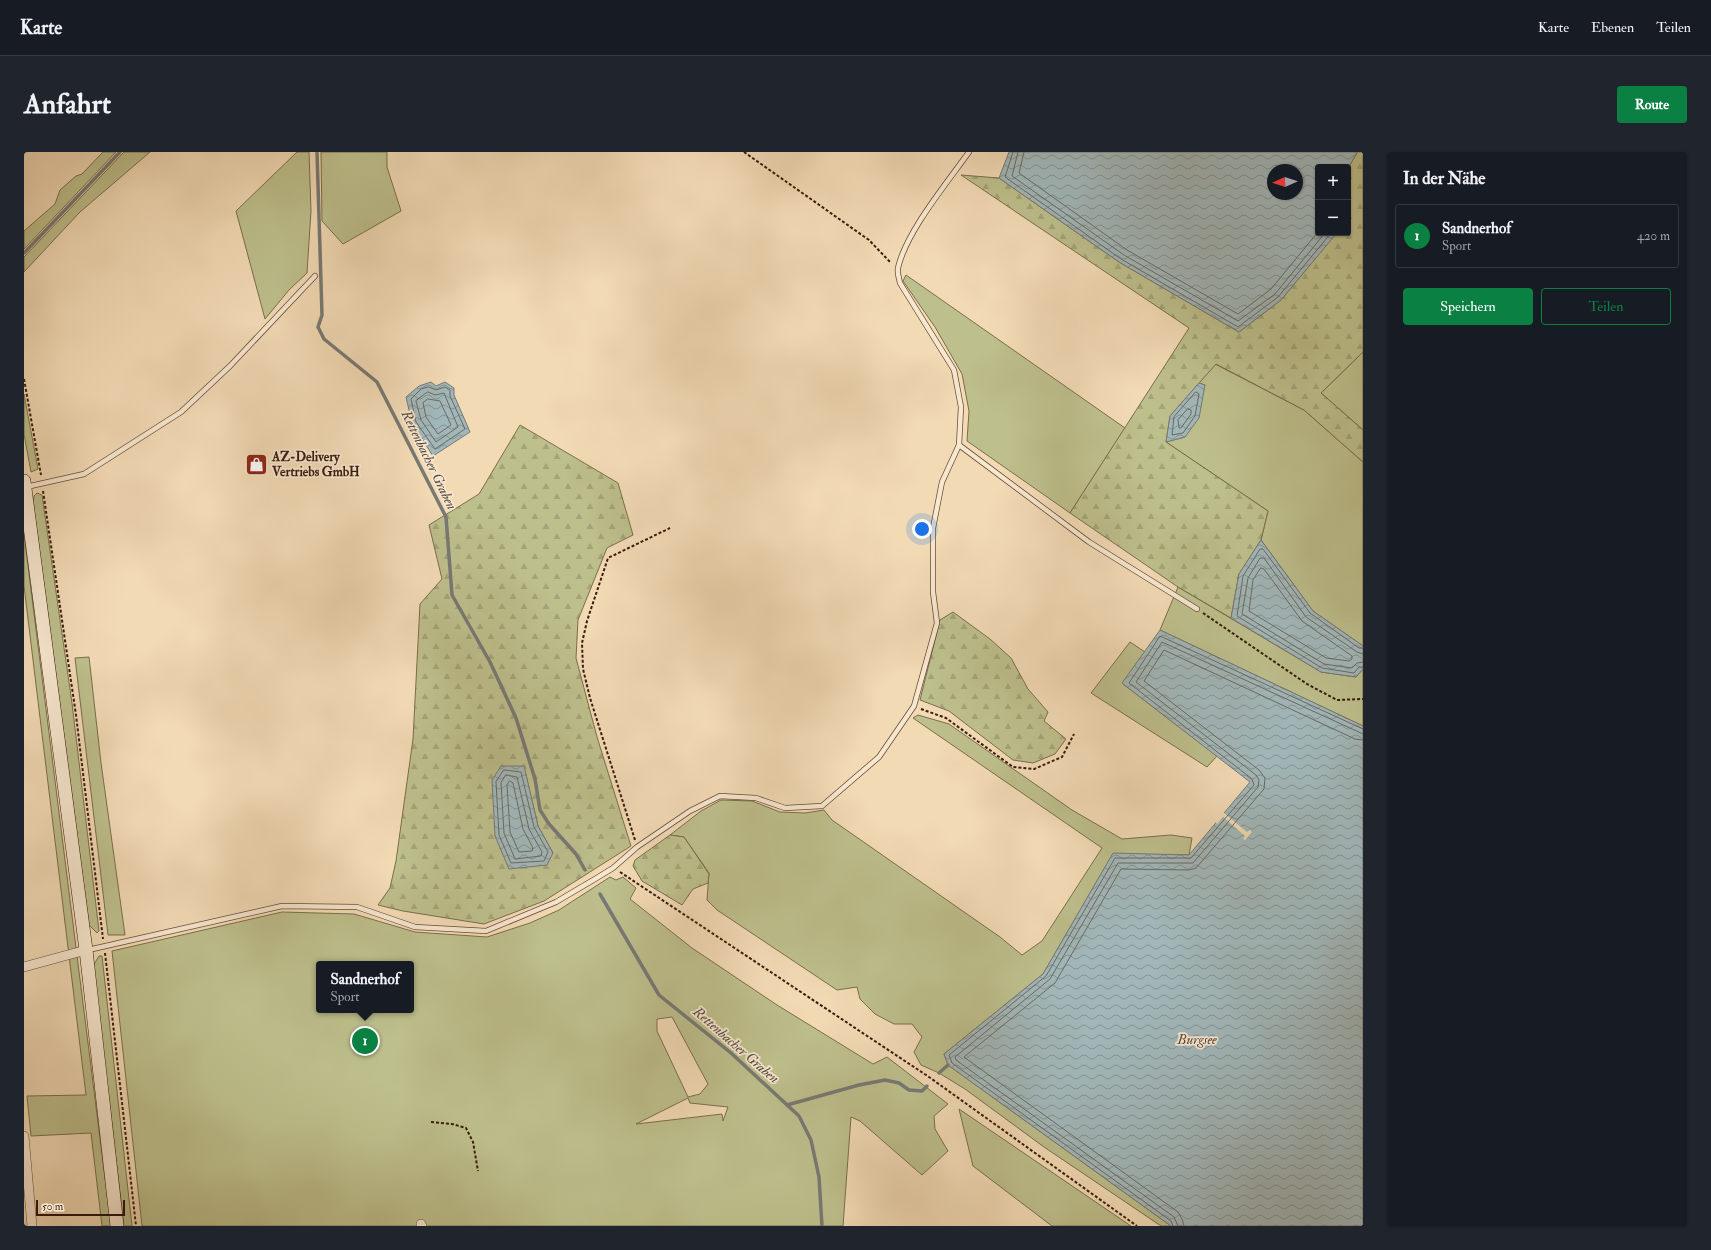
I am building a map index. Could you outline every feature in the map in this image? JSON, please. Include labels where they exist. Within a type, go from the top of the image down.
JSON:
[{"type":"main road","points":[[24,485],[86,950],[117,1226]]},
{"type":"street","points":[[24,967],[86,950]]},
{"type":"street","points":[[24,1136],[32,1226]]},
{"type":"lane","points":[[86,950],[282,906],[357,907],[415,927],[486,931],[556,902],[613,868],[637,847],[690,810],[720,796],[756,798],[785,808],[822,806],[879,757],[914,706],[937,623],[933,592],[933,528],[942,482],[958,445],[961,407],[954,370],[900,283],[897,270],[906,246],[931,205],[969,152]]},
{"type":"lane","points":[[24,485],[84,474],[181,412],[230,366],[315,276]]},
{"type":"lane","points":[[958,445],[1089,542],[1197,609]]},
{"type":"path","points":[[744,152],[869,240],[897,270]]},
{"type":"path","points":[[24,379],[40,474]]},
{"type":"path","points":[[43,489],[76,715],[102,935]]},
{"type":"path","points":[[637,847],[590,698],[583,669],[582,643],[587,621],[608,558],[670,528]]},
{"type":"path","points":[[1197,609],[1307,684],[1337,700],[1363,699]]},
{"type":"path","points":[[914,706],[946,718],[1013,767],[1034,769],[1062,757],[1074,734]]},
{"type":"path","points":[[613,868],[929,1077],[1137,1226]]},
{"type":"path","points":[[104,952],[136,1226]]},
{"type":"path","points":[[431,1122],[452,1124],[466,1128],[474,1142],[478,1171]]},
{"type":"green space","points":[[103,152],[116,152],[24,249],[24,231],[55,204],[60,190],[76,176],[82,174]]},
{"type":"green space","points":[[124,152],[150,152],[80,212],[24,272],[24,257]]},
{"type":"green space","points":[[297,152],[309,152],[311,211],[307,273],[289,290],[265,319],[236,211]]},
{"type":"green space","points":[[321,152],[387,152],[387,167],[401,211],[343,244],[322,221]]},
{"type":"green space","points":[[1355,152],[1363,152],[1363,352],[1321,393],[1363,430],[1363,462],[1304,410],[1216,364],[1170,416],[1166,442],[1268,511],[1261,540],[1239,574],[1231,618],[1178,587],[1070,513],[1189,328],[961,175],[999,178],[1119,262],[1239,332],[1281,300],[1334,236],[1351,236],[1350,164],[1357,153]]},
{"type":"green space","points":[[906,275],[1125,428],[1070,513],[967,441],[969,411],[962,374],[935,327],[903,281]]},
{"type":"green space","points":[[1363,352],[1363,430],[1321,393]]},
{"type":"green space","points":[[1215,364],[1304,410],[1363,462],[1363,646],[1313,611],[1261,540],[1268,511],[1166,442],[1185,437],[1205,385],[1199,383]]},
{"type":"green space","points":[[24,394],[38,469],[31,472],[24,434]]},
{"type":"green space","points":[[520,425],[618,483],[633,535],[607,548],[578,620],[576,658],[597,737],[631,846],[544,901],[484,924],[403,911],[378,905],[390,888],[396,861],[413,739],[420,604],[442,579],[429,525],[479,494]],"holes":[[[524,767],[538,826],[553,853],[495,836]]]},
{"type":"green space","points":[[37,493],[42,495],[72,703],[99,931],[97,933],[89,925],[33,502],[34,496]]},
{"type":"green space","points":[[24,534],[111,1226],[102,1226],[91,1133],[31,1136],[27,1096],[86,1095],[24,586]]},
{"type":"green space","points":[[1178,587],[1321,672],[1356,677],[1363,669],[1363,726],[1160,630]]},
{"type":"green space","points":[[953,612],[990,639],[1011,658],[1028,689],[1048,712],[1044,721],[1066,739],[1055,754],[1033,763],[1013,760],[949,711],[920,700],[940,620]]},
{"type":"green space","points":[[1130,642],[1145,652],[1123,684],[1217,756],[1207,767],[1091,693]]},
{"type":"green space","points":[[89,657],[101,763],[125,935],[108,935],[75,658]]},
{"type":"green space","points":[[918,715],[949,724],[1072,810],[1122,839],[1171,835],[1192,838],[1189,855],[1113,854],[1043,974],[944,1054],[948,1065],[1171,1226],[1161,1226],[1044,1147],[965,1089],[939,1073],[921,1065],[914,1052],[922,1037],[912,1024],[894,1024],[875,1014],[860,999],[857,987],[837,990],[717,910],[707,900],[709,873],[684,837],[670,835],[701,811],[721,800],[752,801],[780,812],[805,813],[824,810],[832,820],[1000,937],[1022,955],[1042,941],[1102,848],[913,718]]},
{"type":"green space","points":[[670,835],[684,837],[709,874],[708,883],[693,889],[682,905],[642,881],[633,866],[635,860]]},
{"type":"green space","points":[[610,877],[616,880],[623,877],[636,888],[630,899],[692,948],[777,1005],[873,1064],[887,1057],[948,1104],[934,1116],[935,1129],[948,1151],[922,1175],[860,1121],[851,1117],[843,1226],[142,1226],[112,951],[282,912],[354,914],[415,932],[487,937],[530,923],[559,910]],"holes":[[[672,1017],[708,1084],[700,1094],[688,1097],[657,1031],[657,1019]],[[688,1098],[690,1103],[728,1107],[723,1121],[722,1114],[636,1124]]]},
{"type":"green space","points":[[99,956],[102,956],[132,1226],[124,1226],[93,966]]},
{"type":"green space","points":[[959,1109],[1131,1226],[1052,1226],[973,1166]]},
{"type":"water","points":[[1009,152],[1357,153],[1350,164],[1315,164],[1315,236],[1334,236],[1281,300],[1239,332],[1119,262],[999,178]]},
{"type":"water","points":[[431,382],[436,386],[445,382],[454,388],[454,395],[470,432],[433,456],[412,423],[406,397],[419,386]]},
{"type":"water","points":[[1199,383],[1205,385],[1199,418],[1185,437],[1166,442],[1170,416]]},
{"type":"water","points":[[1261,540],[1313,611],[1363,646],[1363,669],[1356,677],[1321,672],[1231,618],[1239,574]]},
{"type":"water","name":"Burgsee","points":[[1160,630],[1363,726],[1363,1226],[1171,1226],[948,1065],[944,1054],[1043,974],[1113,853],[1189,855],[1250,782],[1122,683]]},
{"type":"water","points":[[501,766],[524,766],[538,826],[553,853],[547,865],[509,869],[495,836],[492,780]]},
{"type":"pier","points":[[1223,812],[1247,832],[1250,830],[1252,832],[1245,840],[1243,839],[1245,836],[1223,817],[1217,824],[1215,821]]},
{"type":"waterway","points":[[24,253],[120,152]]},
{"type":"waterway","name":"Rettenbacher Graben","points":[[317,152],[322,315],[318,327],[324,339],[377,382],[446,517],[452,595],[490,662],[516,718],[535,779],[540,810],[549,824],[576,854],[585,870]]},
{"type":"waterway","name":"Rettenbacher Graben","points":[[600,894],[659,995],[731,1053],[799,1116],[811,1140],[819,1177],[822,1226]]},
{"type":"waterway","points":[[939,1073],[948,1065]]},
{"type":"waterway","points":[[787,1105],[859,1085],[885,1080],[899,1083],[909,1090],[922,1091],[927,1086]]},
{"type":"place","name":"AZ-Delivery Vertriebs GmbH","points":[[256,464]]},
{"type":"place","name":"Sandnerhof","points":[[365,1041]]}]
